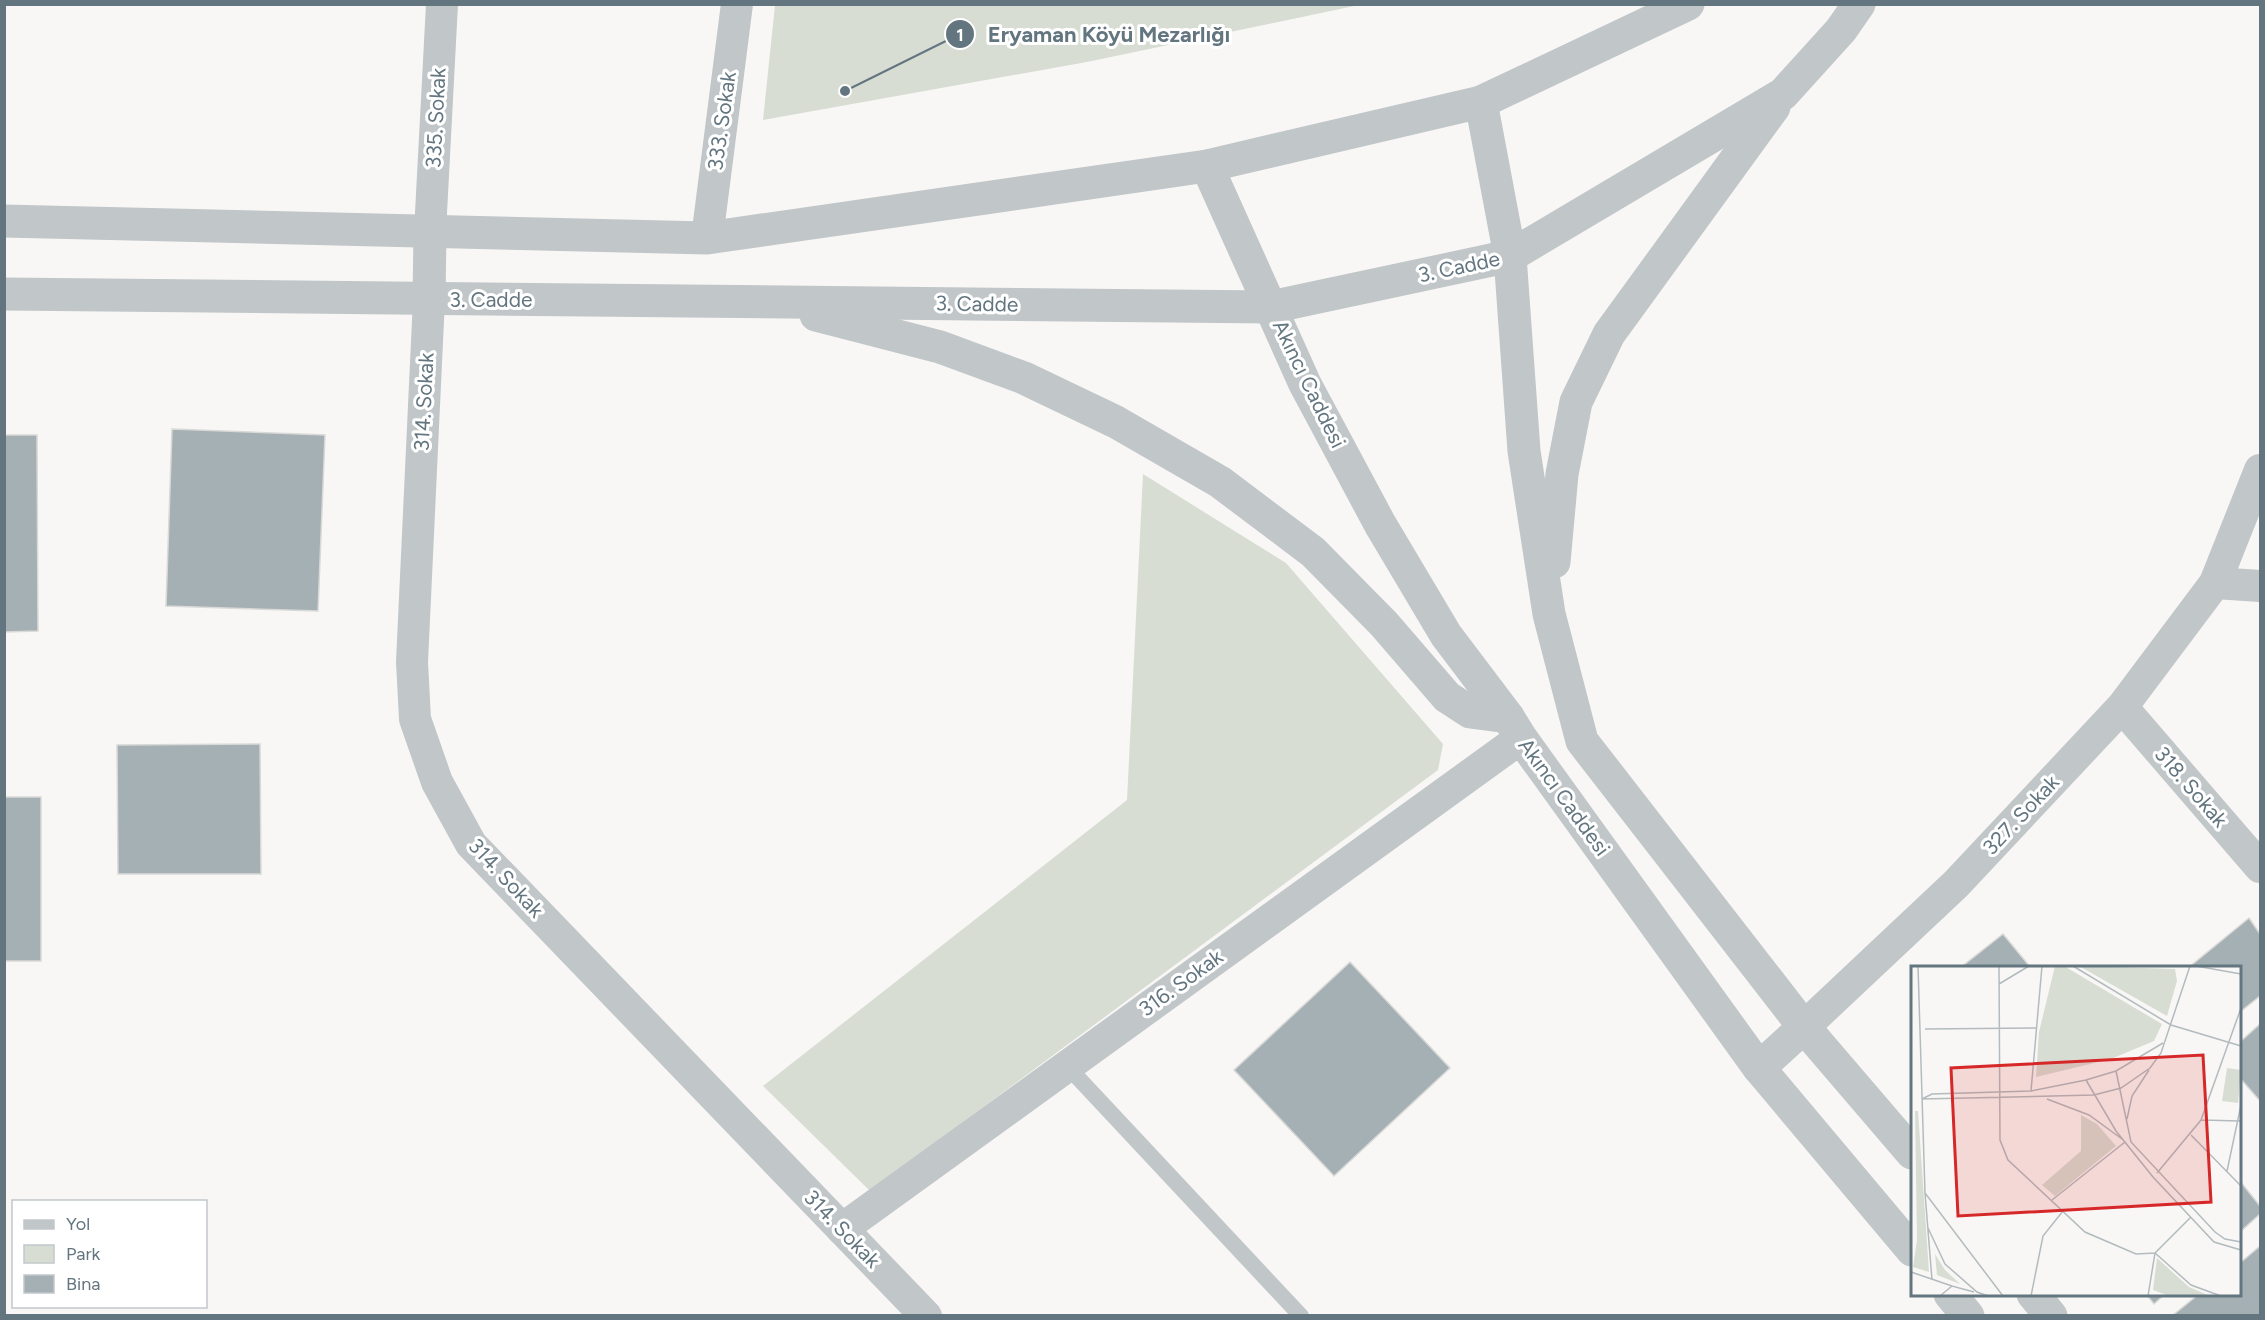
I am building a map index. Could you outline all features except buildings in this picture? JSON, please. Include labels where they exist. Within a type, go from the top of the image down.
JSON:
[{"type":"street","name":"335. Sokak","points":[[430,232],[442,4]]},
{"type":"street","name":"333. Sokak","points":[[707,238],[738,4]]},
{"type":"street","points":[[4,221],[707,238],[1207,166],[1481,102],[1688,4]]},
{"type":"street","name":"3. Cadde","points":[[4,294],[1271,307],[1510,256],[1783,94],[1841,30],[1859,4]]},
{"type":"street","points":[[1549,614],[1562,474],[1576,402],[1609,334],[1783,94]]},
{"type":"street","points":[[1481,102],[1510,256],[1524,451],[1549,614],[1582,741],[1804,1027],[1911,1153]]},
{"type":"street","name":"Akıncı Caddesi","points":[[1207,166],[1305,384],[1386,534],[1446,635],[1759,1068],[1911,1249]]},
{"type":"street","points":[[429,300],[430,232]]},
{"type":"street","name":"314. Sokak","points":[[429,300],[412,662],[414,719],[437,782],[471,844],[926,1316]]},
{"type":"street","points":[[768,302],[940,347],[1024,378],[1126,428],[1220,482],[1313,552],[1384,624],[1447,697],[1470,712],[1514,727]]},
{"type":"street","name":"327. Sokak","points":[[1804,1027],[1956,884],[2122,707],[2215,583],[2260,470]]},
{"type":"street","points":[[2215,583],[2260,586]]},
{"type":"street","name":"318. Sokak","points":[[2122,707],[2260,867]]},
{"type":"street","name":"316. Sokak","points":[[842,1229],[1067,1066],[1514,727]]},
{"type":"street","points":[[1759,1068],[1804,1027]]},
{"type":"street","points":[[1952,1296],[1968,1316]]},
{"type":"street","points":[[2035,1296],[2051,1316]]},
{"type":"lane","points":[[1067,1066],[1301,1316]]},
{"type":"green space","points":[[775,4],[1359,5],[1087,62],[763,120]]},
{"type":"green space","points":[[1143,474],[1286,563],[1443,744],[1438,770],[870,1191],[763,1086],[1127,800]]},
{"type":"place","name":"Eryaman Köyü Mezarlığı","points":[[845,91]]}]
